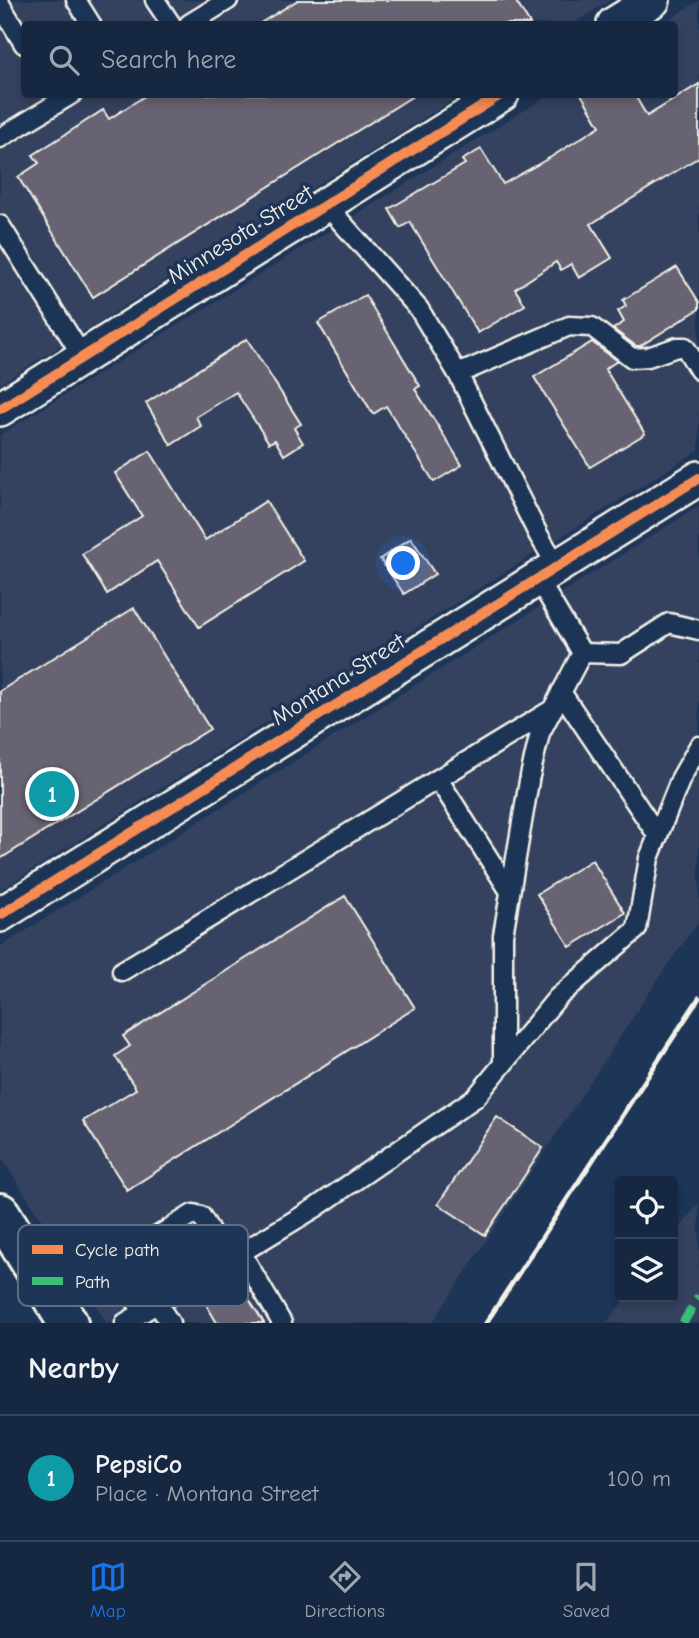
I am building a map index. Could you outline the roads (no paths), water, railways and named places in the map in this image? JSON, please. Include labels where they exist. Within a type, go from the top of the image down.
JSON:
[{"type":"main road","points":[[0,1213],[18,1242]]},
{"type":"main road","points":[[57,1306],[68,1323]]},
{"type":"street","points":[[619,21],[653,0]]},
{"type":"street","name":"Minnesota Street","points":[[0,409],[496,98]]},
{"type":"street","name":"Montana Street","points":[[0,915],[699,478]]},
{"type":"lane","points":[[76,0],[89,21]]},
{"type":"lane","points":[[155,0],[168,21]]},
{"type":"lane","points":[[193,21],[228,0]]},
{"type":"lane","points":[[0,4],[21,39]]},
{"type":"lane","points":[[2,133],[61,98]]},
{"type":"lane","points":[[326,205],[419,309],[458,374],[539,536],[548,573],[582,653]]},
{"type":"lane","points":[[0,225],[83,357]]},
{"type":"lane","points":[[458,374],[569,326],[592,327],[632,358],[648,357],[685,347],[699,370]]},
{"type":"lane","points":[[582,653],[621,654],[669,623],[699,631]]},
{"type":"lane","points":[[503,1064],[503,935],[530,778],[540,733],[582,653]]},
{"type":"lane","points":[[122,971],[438,779],[557,701]]},
{"type":"lane","points":[[557,701],[658,836]]},
{"type":"lane","points":[[248,1249],[315,1208],[476,1097],[557,998],[637,929],[649,858],[681,778],[699,746]]},
{"type":"lane","points":[[438,779],[509,890]]},
{"type":"lane","points":[[175,1225],[192,1214],[201,1216],[208,1225]]},
{"type":"lane","points":[[248,1275],[282,1323]]},
{"type":"lane","points":[[125,1323],[153,1306]]},
{"type":"lane","points":[[150,1308],[170,1323]]},
{"type":"railway","points":[[486,1323],[699,998]]},
{"type":"place","name":"PepsiCo","points":[[52,794]]}]
